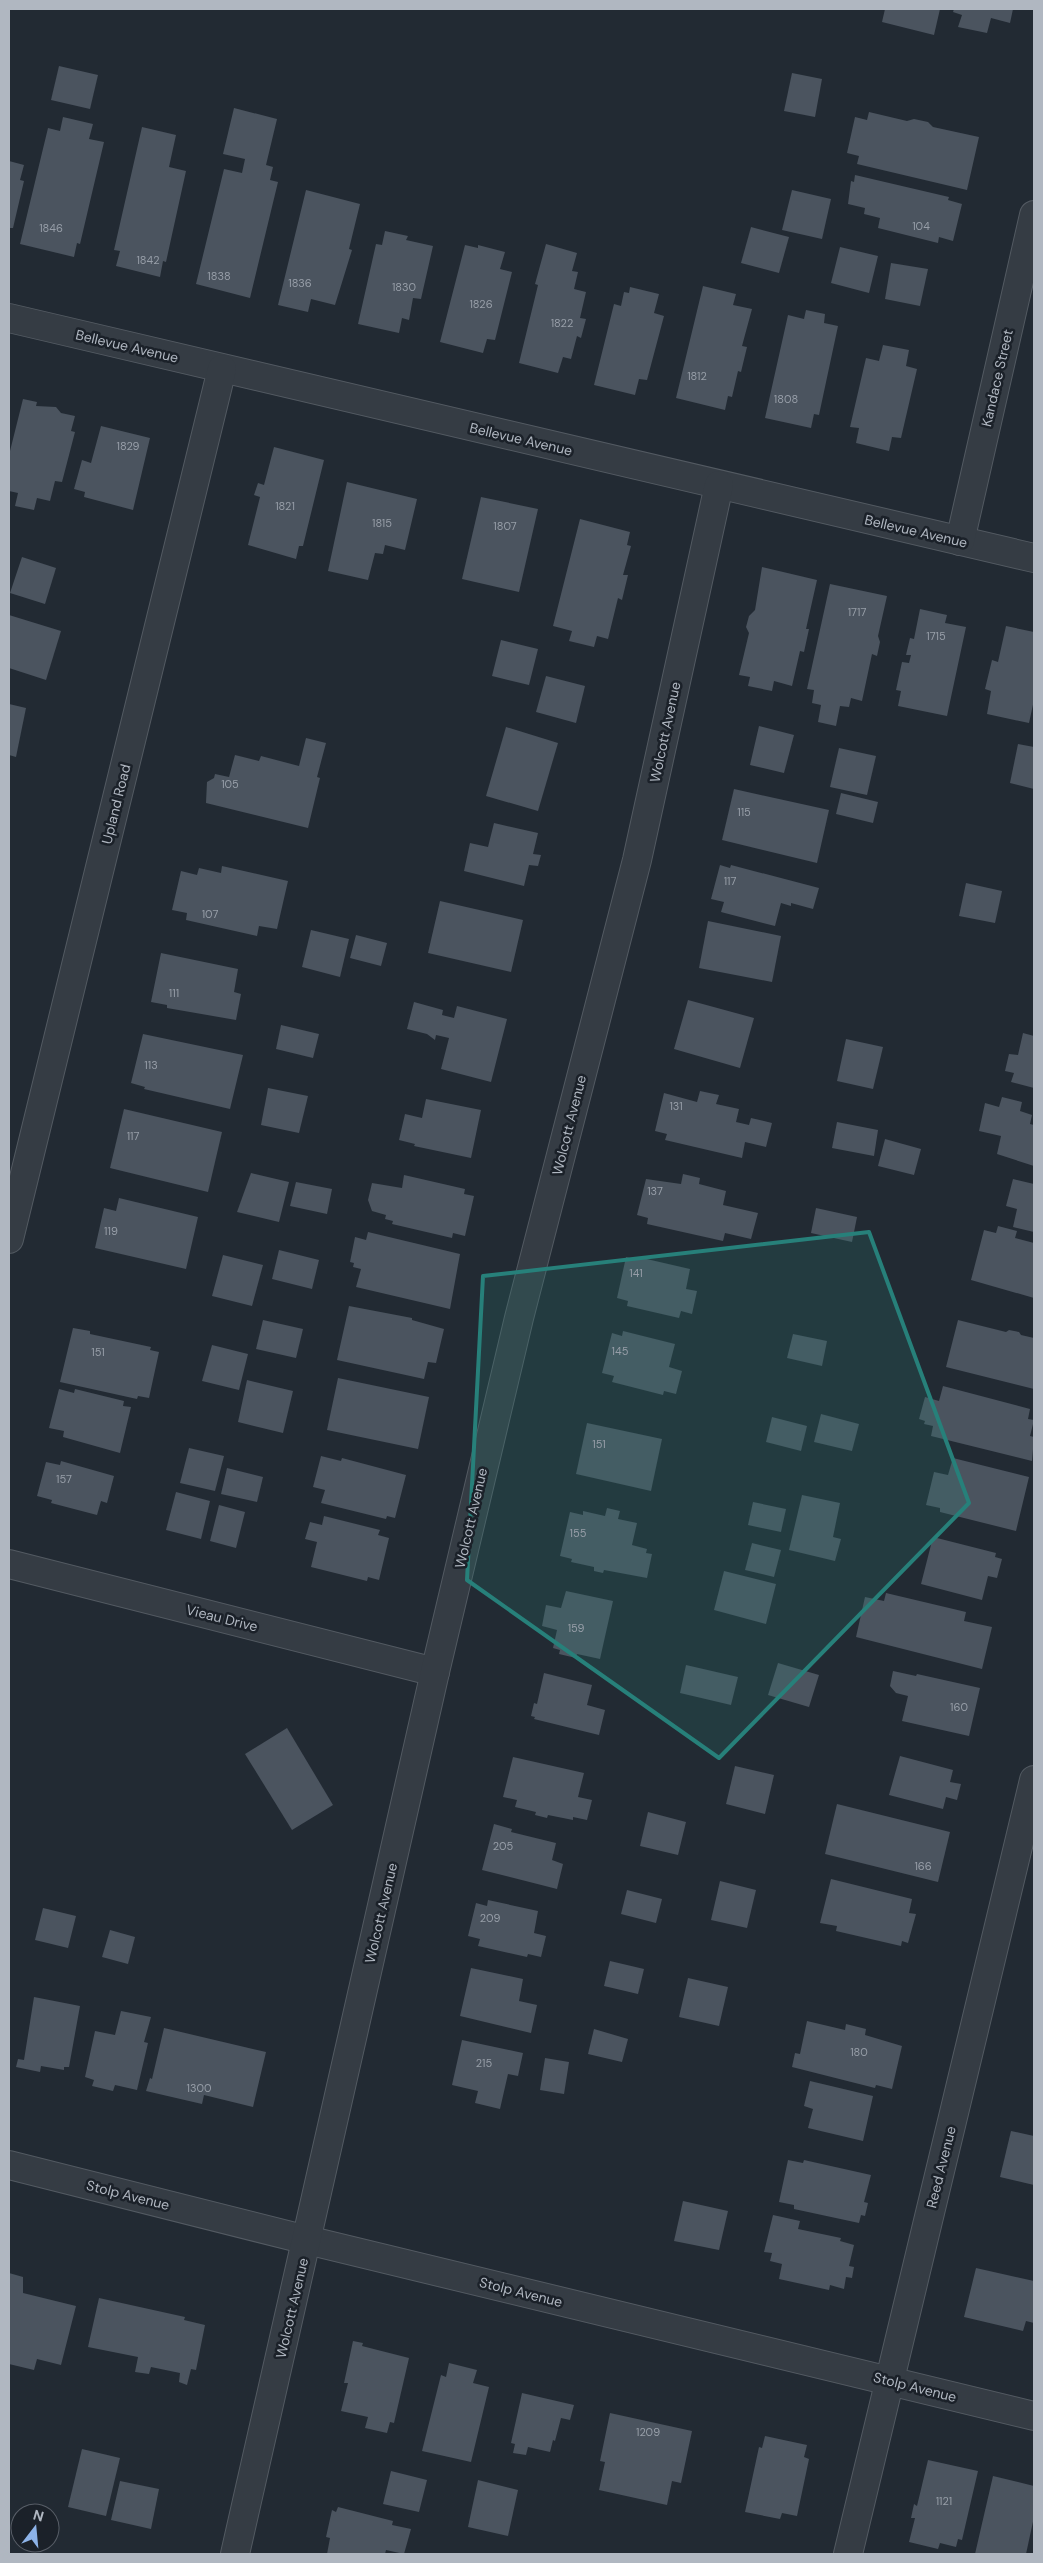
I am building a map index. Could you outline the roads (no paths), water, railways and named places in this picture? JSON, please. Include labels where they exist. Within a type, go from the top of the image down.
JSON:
[{"type":"street","name":"Kandace Street","points":[[960,541],[1034,215]]},
{"type":"street","name":"Bellevue Avenue","points":[[9,318],[1034,558]]},
{"type":"street","name":"Upland Road","points":[[9,1239],[222,369]]},
{"type":"street","name":"Wolcott Avenue","points":[[235,2554],[308,2240],[434,1672],[519,1318],[637,860],[719,485]]},
{"type":"street","name":"Vieau Drive","points":[[9,1564],[434,1672]]},
{"type":"street","name":"Reed Avenue","points":[[848,2554],[1034,1780]]},
{"type":"street","name":"Stolp Avenue","points":[[9,2165],[308,2240],[1034,2416]]}]
